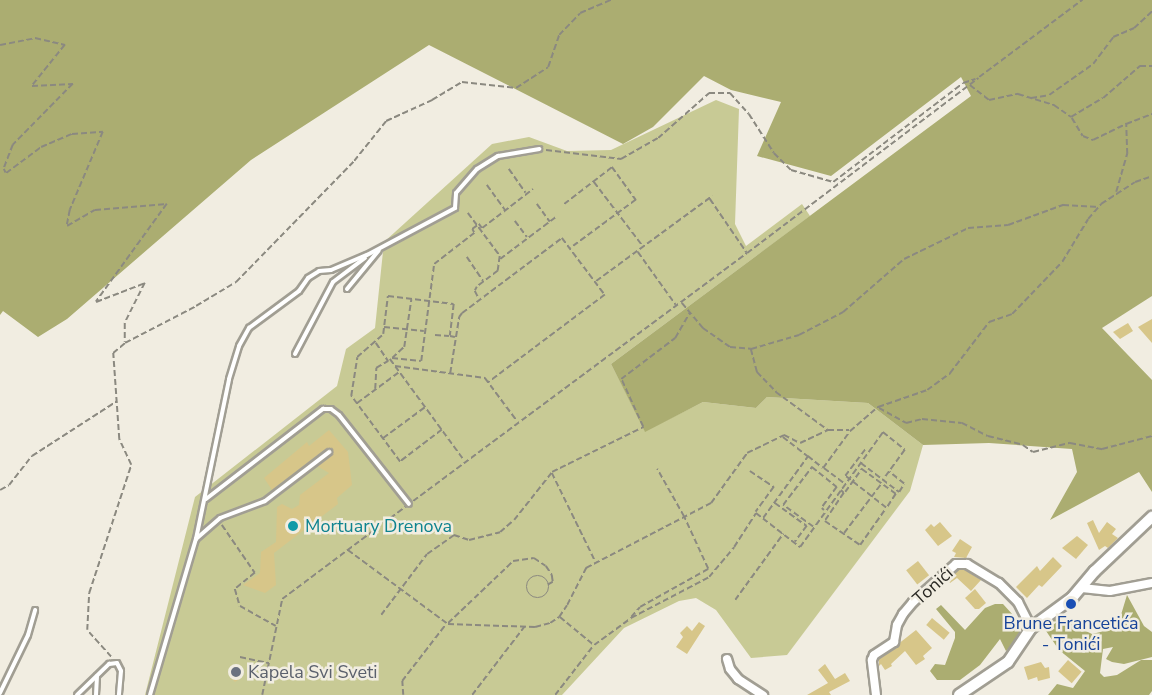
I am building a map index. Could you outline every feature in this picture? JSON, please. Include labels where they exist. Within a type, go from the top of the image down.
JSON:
[{"type":"street","points":[[959,695],[1008,662],[1031,628],[1072,598],[1095,571],[1152,517]]},
{"type":"street","name":"Tonići","points":[[876,695],[872,660],[874,655],[894,642],[897,625],[903,614],[956,564],[966,564],[1008,590],[1018,602],[1031,628]]},
{"type":"street","points":[[1082,588],[1110,591],[1152,583]]},
{"type":"street","points":[[727,659],[730,669],[738,679],[763,695]]},
{"type":"lane","points":[[150,695],[196,539],[229,379],[243,338],[260,318],[299,291],[308,278],[319,271],[331,270],[367,255],[455,208],[456,193],[477,169],[498,156],[539,149]]},
{"type":"lane","points":[[347,289],[380,248]]},
{"type":"lane","points":[[295,354],[333,282],[367,255]]},
{"type":"lane","points":[[205,499],[323,409],[331,409],[339,415],[409,504]]},
{"type":"lane","points":[[196,539],[232,511],[265,501],[328,452]]},
{"type":"lane","points":[[0,693],[28,635],[34,610]]},
{"type":"lane","points":[[77,695],[109,664],[117,663],[121,671],[119,695]]},
{"type":"lane","points":[[96,695],[97,676]]},
{"type":"path","points":[[117,663],[87,630],[89,593],[131,465],[119,439],[113,353],[125,343],[236,282],[354,161],[386,121],[432,100],[462,82],[516,88],[548,67],[559,35],[580,13],[610,0]]},
{"type":"path","points":[[262,695],[282,599],[1082,0]]},
{"type":"path","points":[[1030,98],[1049,96],[1093,64],[1113,37],[1134,28],[1152,11]]},
{"type":"path","points":[[0,45],[35,38],[65,45],[32,86],[73,84],[13,145],[4,169],[6,173],[41,147],[72,134],[103,132],[70,210],[67,226],[95,210],[167,204],[96,302],[145,283],[125,323],[125,343]]},
{"type":"path","points":[[1071,117],[1103,98],[1140,66],[1152,66]]},
{"type":"path","points":[[539,149],[621,159],[658,138],[709,93],[730,93],[749,114],[774,153],[791,170],[833,182],[963,83],[978,78]]},
{"type":"path","points":[[969,85],[989,100],[1018,94],[1054,105],[1071,117],[1083,136],[1093,140],[1152,114]]},
{"type":"path","points":[[1115,193],[1127,154],[1126,124]]},
{"type":"path","points":[[564,204],[612,167],[636,200],[570,249]]},
{"type":"path","points":[[510,169],[526,194]]},
{"type":"path","points":[[824,468],[850,430],[878,407],[927,390],[950,373],[989,322],[1012,314],[1062,262],[1099,207],[1115,193],[1152,176]]},
{"type":"path","points":[[593,181],[643,247]]},
{"type":"path","points":[[487,185],[505,210]]},
{"type":"path","points":[[477,225],[479,224],[482,228],[533,189]]},
{"type":"path","points":[[595,282],[711,197],[747,253]]},
{"type":"path","points":[[537,204],[550,222]]},
{"type":"path","points":[[681,302],[703,328],[730,347],[751,349],[799,335],[843,312],[904,259],[968,228],[1008,225],[1063,205],[1099,207]]},
{"type":"path","points":[[468,213],[500,256],[498,271],[475,291],[479,299]]},
{"type":"path","points":[[500,260],[557,216]]},
{"type":"path","points":[[515,221],[528,238]]},
{"type":"path","points":[[390,359],[421,361],[434,264],[474,233],[472,229],[477,225]]},
{"type":"path","points":[[450,373],[459,317],[479,299],[562,238],[605,295],[488,383]]},
{"type":"path","points":[[637,251],[676,305]]},
{"type":"path","points":[[467,257],[483,282]]},
{"type":"path","points":[[442,430],[400,462],[351,396],[357,357],[383,334],[388,296],[454,304],[450,336]]},
{"type":"path","points":[[375,389],[376,368],[404,347],[411,298]]},
{"type":"path","points":[[381,615],[427,554],[454,535],[469,540],[500,532],[514,519],[552,472],[643,427],[621,379],[675,338],[690,312]]},
{"type":"path","points":[[384,327],[425,331]]},
{"type":"path","points":[[435,335],[456,337]]},
{"type":"path","points":[[376,342],[400,371],[465,461]]},
{"type":"path","points":[[751,349],[757,372],[776,392],[828,430]]},
{"type":"path","points":[[395,366],[485,378],[517,422]]},
{"type":"path","points":[[357,403],[400,371]]},
{"type":"path","points":[[0,490],[9,485],[32,456],[118,400]]},
{"type":"path","points":[[383,439],[425,406]]},
{"type":"path","points":[[878,407],[906,423],[922,419],[962,423],[988,436],[1023,445],[1033,452],[1070,443],[1102,448],[1152,436]]},
{"type":"path","points":[[348,550],[447,623],[524,626],[550,623],[559,617],[586,568],[711,502],[747,453],[782,436],[800,443],[828,430],[850,430]]},
{"type":"path","points":[[756,513],[800,547],[883,432],[905,450],[883,480]]},
{"type":"path","points":[[782,436],[845,484]]},
{"type":"path","points":[[865,449],[845,476],[886,508]]},
{"type":"path","points":[[763,518],[808,456]]},
{"type":"path","points":[[860,462],[899,492],[904,484],[889,472]]},
{"type":"path","points":[[814,527],[783,505],[812,467],[837,487],[822,508],[825,511]]},
{"type":"path","points":[[862,469],[881,483],[896,494],[860,545],[825,520],[862,469]]},
{"type":"path","points":[[630,618],[640,607],[708,569],[684,517],[657,470]]},
{"type":"path","points":[[555,695],[594,645],[630,618],[709,577],[734,547],[774,487],[750,471]]},
{"type":"path","points":[[552,472],[596,563]]},
{"type":"path","points":[[844,534],[881,483]]},
{"type":"path","points":[[840,489],[844,493]]},
{"type":"path","points":[[774,503],[807,526],[795,543]]},
{"type":"path","points":[[218,520],[255,573],[236,589],[240,606],[277,627]]},
{"type":"path","points":[[735,600],[783,534]]},
{"type":"path","points":[[403,695],[402,681],[447,623],[513,561],[534,558],[546,566],[552,575],[553,582],[548,585]]},
{"type":"path","points":[[538,576],[548,585],[548,592],[540,598],[530,595],[527,589],[528,582],[538,576]]},
{"type":"path","points":[[559,617],[594,645]]},
{"type":"path","points":[[472,695],[524,626]]},
{"type":"path","points":[[240,657],[269,664]]},
{"type":"green space","points":[[0,0],[1152,0],[1152,296],[1102,328],[1152,380],[1152,492],[1139,472],[1050,520],[1077,472],[1072,449],[989,443],[923,445],[868,403],[767,397],[756,408],[703,402],[645,432],[611,364],[971,96],[961,77],[831,176],[757,156],[781,102],[731,90],[704,76],[653,127],[623,144],[429,45],[251,160],[67,319],[38,337],[3,311],[0,315]]},
{"type":"green space","points":[[716,100],[739,109],[735,224],[746,246],[802,204],[810,216],[611,364],[645,431],[703,402],[756,408],[767,397],[868,403],[923,445],[910,491],[787,655],[751,658],[716,610],[696,598],[679,601],[624,628],[562,695],[145,695],[195,497],[337,386],[346,349],[375,328],[384,242],[492,144],[529,137],[567,151],[611,150]]},
{"type":"green space","points":[[1127,595],[1144,626],[1152,632],[1152,657],[1124,664],[1106,659],[1113,647],[1103,649],[1100,673],[1104,677],[1117,675],[1141,660],[1152,660],[1152,691],[1149,695],[1048,695],[1057,684],[1073,688],[1085,671],[1059,650],[1044,628],[1057,617],[1092,634],[1117,628]]},
{"type":"green space","points":[[1003,604],[1020,623],[1021,638],[1006,651],[1000,639],[980,665],[960,680],[937,680],[930,671],[935,664],[945,665],[955,632],[936,609],[941,605],[965,630],[985,608]]},
{"type":"building","points":[[1152,319],[1152,343],[1138,327]]},
{"type":"building","points":[[1128,323],[1133,331],[1120,339],[1113,332]]},
{"type":"building","name":"Mortuary Drenova","points":[[329,430],[348,452],[352,485],[337,498],[338,504],[274,553],[276,585],[265,593],[243,585],[260,573],[261,552],[276,542],[277,507],[282,504],[292,509],[299,505],[300,495],[329,473],[317,466],[332,455],[333,451],[326,449],[272,490],[264,478],[307,442],[309,446]]},
{"type":"building","points":[[1093,520],[1099,533],[1107,522],[1116,529],[1112,534],[1118,538],[1108,548],[1105,546],[1099,550],[1087,523]]},
{"type":"building","points":[[940,522],[952,536],[938,546],[925,530],[931,524],[934,527]]},
{"type":"building","points":[[1077,536],[1088,545],[1076,559],[1062,548]]},
{"type":"building","points":[[960,539],[972,547],[966,558],[954,557],[956,553],[952,551]]},
{"type":"building","points":[[1053,557],[1062,566],[1042,587],[1039,585],[1027,598],[1016,587],[1037,566],[1040,571]]},
{"type":"building","points":[[918,561],[929,575],[917,584],[906,570]]},
{"type":"building","points":[[958,570],[965,570],[981,580],[971,591],[957,578],[950,583],[948,579]]},
{"type":"building","points":[[975,589],[986,603],[979,609],[975,609],[965,598]]},
{"type":"building","points":[[932,618],[950,633],[944,640],[926,625]]},
{"type":"building","points":[[699,622],[705,626],[687,654],[676,647],[683,637],[680,633],[687,626],[692,631]]},
{"type":"building","points":[[916,630],[932,648],[923,656],[925,659],[916,665],[905,651],[891,664],[892,666],[885,670],[881,664],[879,666],[879,659]]},
{"type":"building","points":[[1068,660],[1082,672],[1072,683],[1058,671]]},
{"type":"building","points":[[1041,662],[1045,668],[1049,667],[1050,678],[1038,681],[1037,677],[1028,680],[1024,667]]},
{"type":"building","points":[[825,664],[835,679],[845,673],[850,681],[829,692],[831,695],[807,695],[828,683],[818,670]]},
{"type":"building","name":"Kapela Svi Sveti","points":[[233,666],[241,668],[238,680],[235,682],[231,678]]},
{"type":"place","name":"Mortuary Drenova","points":[[293,526]]},
{"type":"place","name":"Brune Francetića - Tonići","points":[[1071,604]]},
{"type":"place","name":"Kapela Svi Sveti","points":[[236,672]]}]
